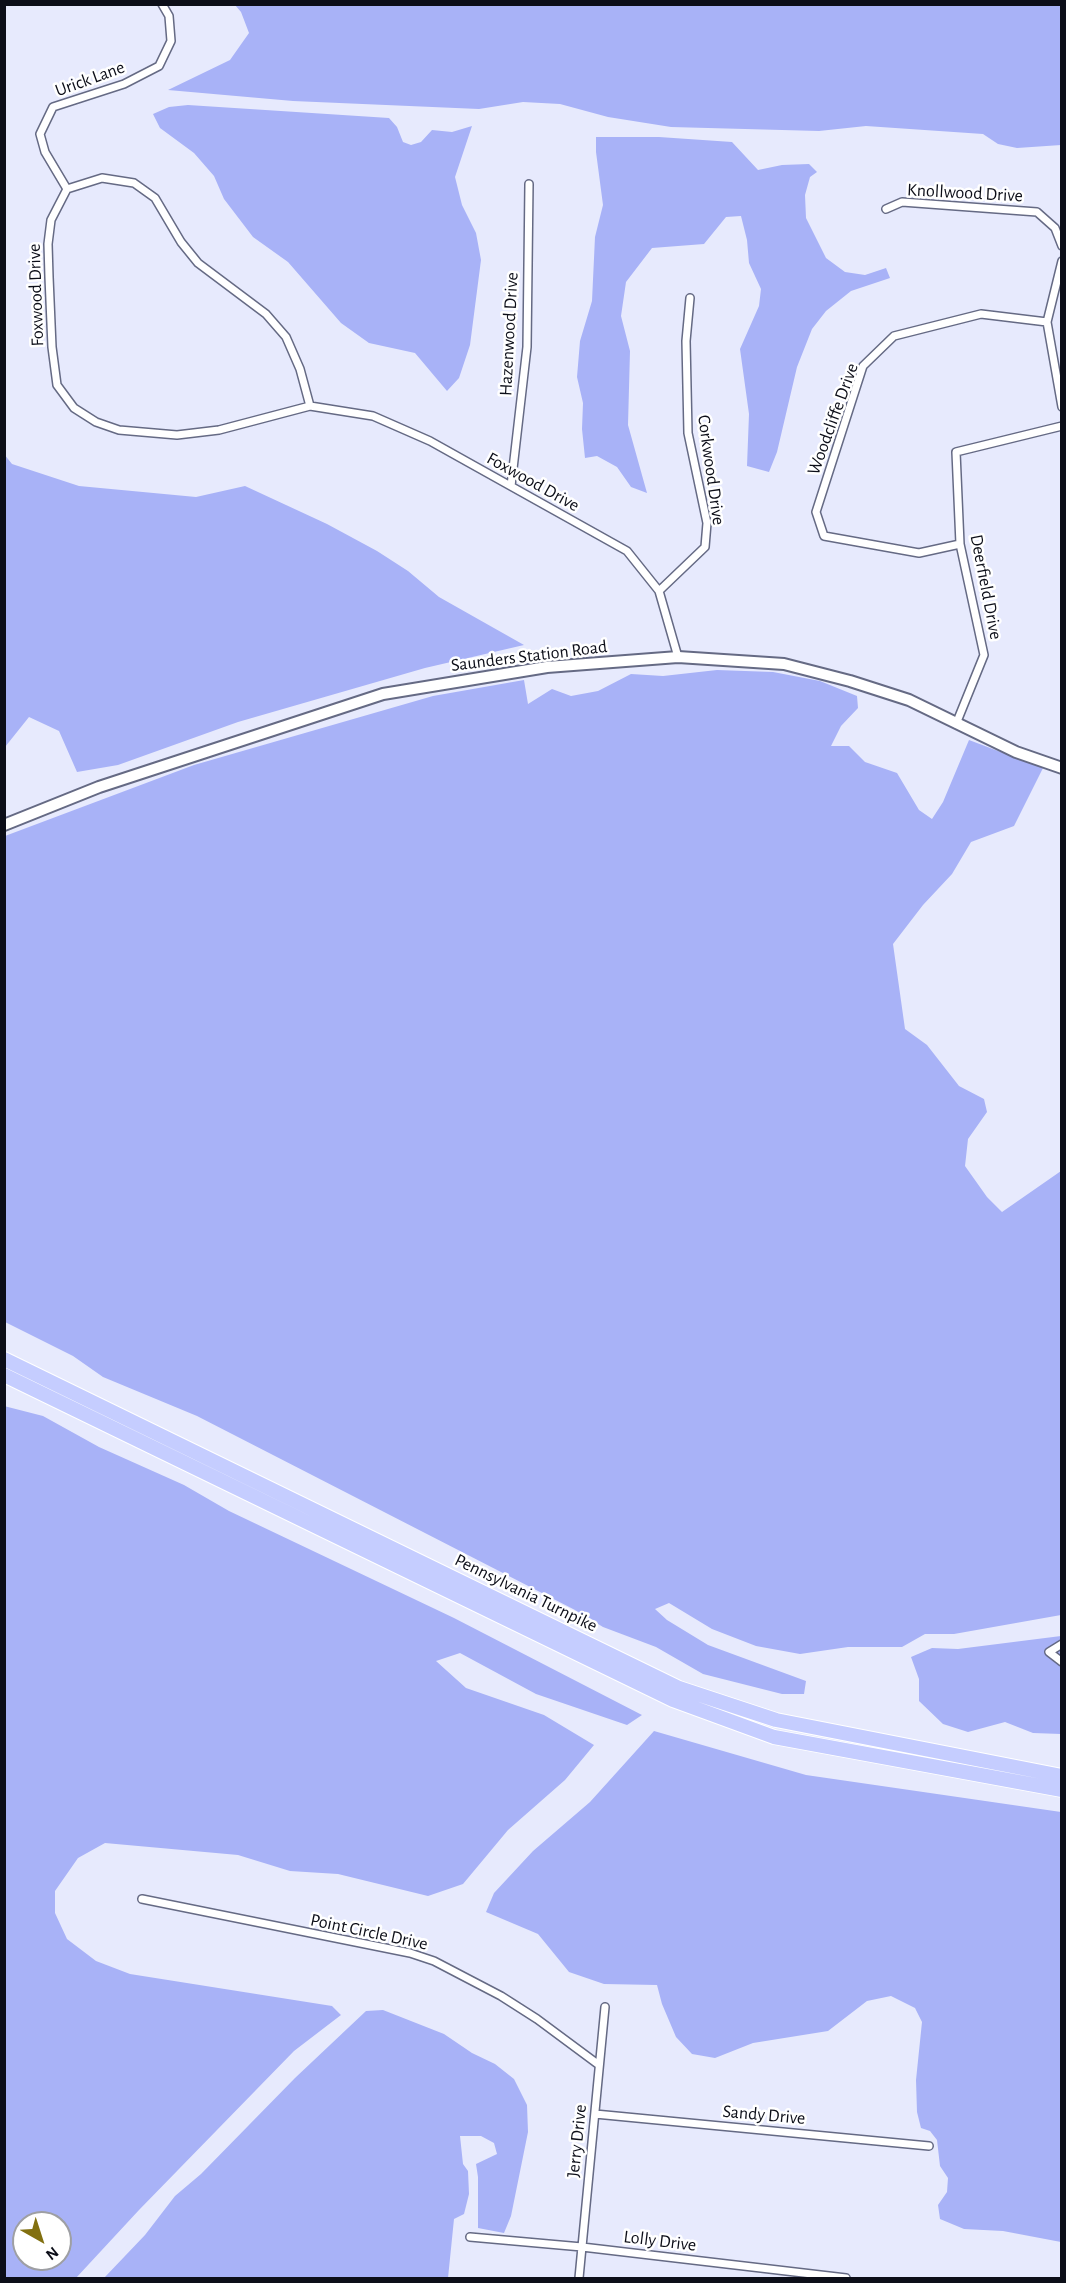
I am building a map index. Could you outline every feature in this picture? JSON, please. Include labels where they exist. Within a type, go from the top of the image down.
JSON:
[{"type":"highway","name":"Pennsylvania Turnpike","points":[[4,1359],[679,1688],[776,1720],[1062,1776]]},
{"type":"highway","name":"Pennsylvania Turnpike","points":[[4,1375],[673,1700],[774,1737],[1062,1790]]},
{"type":"street","name":"Urick Lane","points":[[67,189],[45,152],[40,134],[53,108],[124,84],[159,66],[171,41],[169,16],[162,4]]},
{"type":"street","points":[[67,189],[102,178],[134,183],[155,198],[181,242],[198,262],[266,314],[286,337],[300,369],[310,406]]},
{"type":"street","name":"Hazenwood Drive","points":[[510,486],[527,347],[529,184]]},
{"type":"street","name":"Foxwood Drive","points":[[67,189],[51,220],[48,244],[49,277],[52,347],[57,385],[74,408],[96,422],[119,430],[177,435],[219,430],[310,406],[373,416],[430,441],[627,551],[659,591],[678,657]]},
{"type":"street","name":"Knollwood Drive","points":[[886,209],[902,202],[1037,212],[1055,228],[1062,246]]},
{"type":"street","points":[[1062,261],[1047,322],[1062,407]]},
{"type":"street","name":"Corkwood Drive","points":[[659,591],[705,547],[707,523],[688,433],[686,341],[690,298]]},
{"type":"street","name":"Woodcliffe Drive","points":[[960,544],[919,553],[824,536],[816,512],[863,366],[894,336],[981,314],[1047,322]]},
{"type":"street","name":"Deerfield Drive","points":[[956,724],[984,655],[960,544],[956,452],[1062,426]]},
{"type":"street","name":"Saunders Station Road","points":[[4,825],[99,787],[383,694],[547,667],[678,657],[784,664],[850,681],[909,700],[1016,752],[1062,768]]},
{"type":"street","points":[[1062,1644],[1049,1652],[1062,1662]]},
{"type":"street","name":"Point Circle Drive","points":[[142,1899],[410,1953],[434,1961],[501,1996],[537,2019],[599,2065]]},
{"type":"street","name":"Jerry Drive","points":[[579,2278],[605,2007]]},
{"type":"street","name":"Sandy Drive","points":[[595,2114],[929,2146]]},
{"type":"street","name":"Lolly Drive","points":[[470,2237],[582,2247],[846,2278]]},
{"type":"shaded area","points":[[235,5],[1061,5],[1061,145],[1017,148],[998,144],[983,134],[866,126],[819,131],[671,127],[608,117],[560,104],[523,102],[479,109],[293,101],[168,90],[230,60],[249,33],[241,12]]},
{"type":"shaded area","points":[[188,105],[389,118],[397,127],[403,142],[411,145],[421,142],[432,130],[452,132],[472,126],[455,177],[462,205],[476,233],[481,260],[470,345],[459,378],[447,391],[415,353],[369,343],[341,323],[288,262],[253,237],[224,199],[214,176],[194,153],[160,128],[153,114],[169,107]]},
{"type":"shaded area","points":[[596,137],[659,137],[732,142],[758,170],[782,165],[809,164],[817,172],[810,177],[805,195],[806,218],[826,258],[845,272],[865,275],[886,268],[890,278],[851,291],[826,311],[812,329],[797,367],[777,452],[769,472],[747,466],[749,414],[740,349],[759,306],[761,289],[749,263],[747,240],[741,216],[726,217],[704,244],[652,248],[626,282],[621,316],[630,351],[628,425],[647,493],[631,487],[617,467],[597,456],[585,458],[582,429],[583,403],[577,377],[580,341],[592,301],[595,237],[603,205]]},
{"type":"shaded area","points":[[4,454],[12,464],[79,486],[196,497],[245,486],[327,524],[377,551],[408,571],[439,597],[524,645],[425,668],[238,722],[118,765],[77,772],[59,731],[29,717],[5,747]]},
{"type":"shaded area","points":[[717,670],[773,672],[820,681],[857,696],[858,708],[841,726],[831,746],[849,746],[865,762],[897,773],[919,810],[932,819],[943,802],[969,740],[1043,768],[1014,826],[971,842],[952,874],[923,905],[893,944],[905,1029],[927,1045],[959,1086],[984,1099],[987,1112],[968,1139],[965,1166],[987,1197],[1002,1212],[1061,1171],[1061,1615],[954,1634],[925,1634],[902,1647],[848,1647],[800,1654],[756,1646],[712,1629],[669,1603],[655,1609],[667,1620],[708,1645],[806,1681],[804,1694],[782,1694],[703,1674],[656,1647],[603,1627],[575,1610],[197,1416],[103,1377],[73,1356],[5,1322],[5,836],[194,765],[433,696],[524,680],[528,704],[552,689],[571,696],[598,691],[631,674],[663,676]]},
{"type":"shaded area","points":[[4,1406],[43,1416],[99,1447],[184,1485],[229,1511],[454,1618],[642,1715],[627,1725],[536,1694],[460,1653],[436,1661],[466,1688],[544,1715],[594,1745],[565,1780],[508,1830],[463,1884],[428,1896],[338,1874],[290,1871],[238,1855],[105,1843],[78,1858],[55,1891],[55,1913],[67,1939],[96,1961],[130,1974],[332,2006],[341,2015],[294,2051],[76,2278],[5,2278]]},
{"type":"shaded area","points":[[1061,1636],[1061,1734],[1033,1733],[1005,1722],[968,1732],[943,1724],[919,1701],[919,1679],[911,1657],[932,1648],[958,1649]]},
{"type":"shaded area","points":[[654,1731],[806,1775],[1061,1812],[1061,2242],[1003,2231],[964,2229],[940,2219],[938,2205],[947,2192],[948,2178],[940,2166],[937,2140],[930,2131],[921,2128],[917,2112],[916,2080],[922,2022],[915,2008],[891,1996],[867,2001],[828,2031],[753,2043],[715,2058],[692,2054],[676,2037],[662,2004],[657,1985],[604,1984],[569,1972],[538,1934],[486,1912],[494,1893],[533,1851],[590,1802]]},
{"type":"shaded area","points":[[383,2010],[444,2034],[472,2053],[495,2064],[514,2079],[527,2105],[528,2132],[511,2216],[504,2233],[478,2228],[476,2164],[497,2154],[494,2143],[481,2136],[460,2136],[463,2164],[468,2171],[469,2194],[464,2214],[454,2219],[448,2278],[104,2278],[145,2235],[175,2196],[201,2174],[295,2078],[366,2011]]}]
